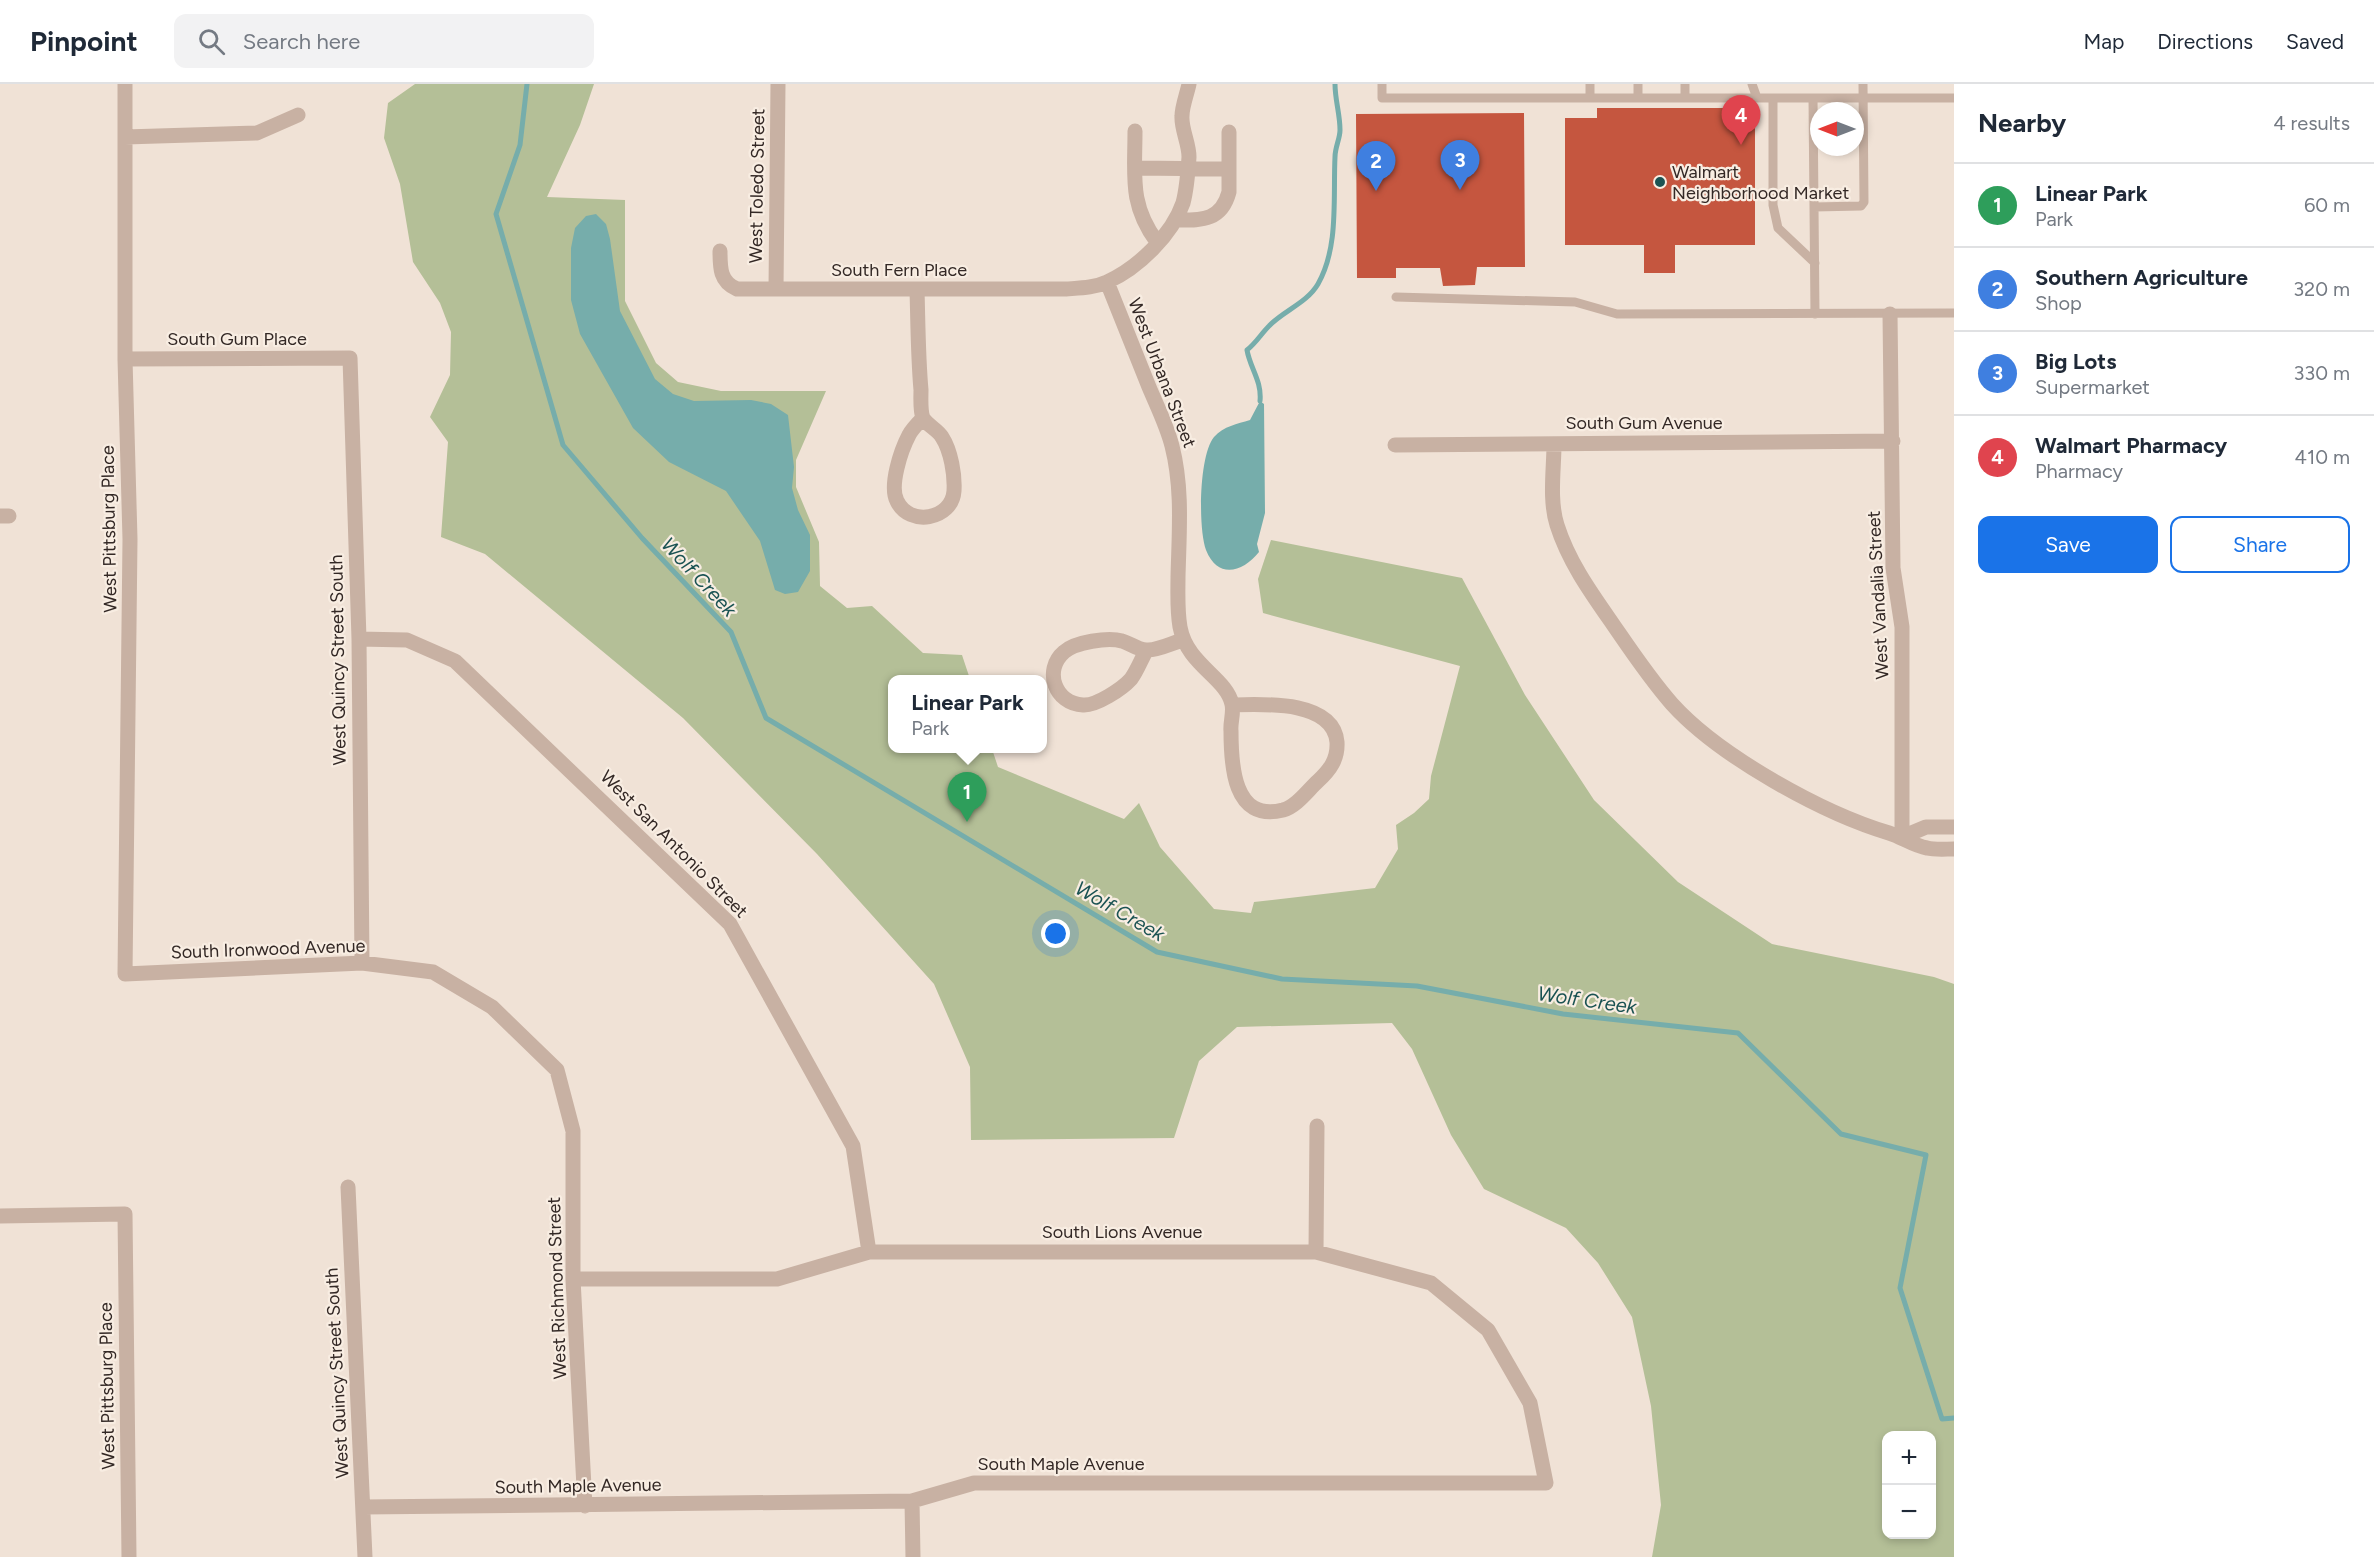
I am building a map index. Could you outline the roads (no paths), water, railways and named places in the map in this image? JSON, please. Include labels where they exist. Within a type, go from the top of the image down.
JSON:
[{"type":"street","name":"West Pittsburg Place","points":[[125,84],[125,359],[130,539],[125,974]]},
{"type":"street","name":"West Toledo Street","points":[[776,289],[778,84]]},
{"type":"street","name":"West Urbana Street","points":[[1189,84],[1182,115],[1189,153],[1188,170],[1182,203],[1175,220],[1157,242],[1132,266],[1107,282],[1167,430],[1176,464],[1179,497],[1178,606],[1183,640],[1198,663],[1224,689],[1232,705]]},
{"type":"street","points":[[125,137],[257,133],[298,115]]},
{"type":"street","points":[[1135,130],[1138,210],[1145,226],[1157,242]]},
{"type":"street","points":[[1175,220],[1201,220],[1222,209],[1229,192],[1229,132]]},
{"type":"street","points":[[1135,168],[1229,169]]},
{"type":"street","name":"South Fern Place","points":[[720,251],[721,271],[728,285],[737,289],[1066,289],[1085,288],[1107,282]]},
{"type":"street","points":[[917,290],[918,357],[923,418],[942,438],[949,456],[954,489],[950,504],[930,517],[908,513],[897,503],[895,495],[898,465],[909,435],[923,418]]},
{"type":"street","name":"West Vandalia Street","points":[[1890,314],[1893,568],[1902,627],[1902,837]]},
{"type":"street","name":"South Gum Place","points":[[125,359],[350,358]]},
{"type":"street","name":"West Quincy Street South","points":[[350,358],[359,639],[362,963]]},
{"type":"street","name":"South Gum Avenue","points":[[1395,445],[1893,441]]},
{"type":"street","points":[[1554,444],[1553,491],[1556,522],[1567,554],[1642,668],[1673,705],[1707,736],[1745,764],[1862,825],[1902,837],[1926,849],[1954,849]]},
{"type":"street","name":"West San Antonio Street","points":[[359,639],[407,640],[455,661],[730,924],[853,1146],[869,1252]]},
{"type":"street","points":[[1146,651],[1130,680],[1092,705],[1077,705],[1070,702],[1062,697],[1054,684],[1054,668],[1057,662],[1063,653],[1075,645],[1119,640],[1146,651],[1183,640]]},
{"type":"street","points":[[1232,705],[1304,709],[1320,715],[1331,724],[1337,743],[1334,762],[1328,772],[1291,807],[1275,811],[1255,808],[1239,793],[1234,773],[1230,731],[1232,705]]},
{"type":"street","points":[[1902,837],[1926,827],[1954,827]]},
{"type":"street","name":"South Ironwood Avenue","points":[[125,974],[362,963],[433,972],[492,1007],[557,1070]]},
{"type":"street","name":"West Richmond Street","points":[[557,1070],[573,1131],[573,1279],[585,1506]]},
{"type":"street","points":[[1316,1252],[1317,1126]]},
{"type":"street","name":"West Quincy Street South","points":[[348,1187],[365,1557]]},
{"type":"street","name":"West Pittsburg Place","points":[[0,1216],[125,1214],[129,1557]]},
{"type":"street","name":"South Lions Avenue","points":[[573,1279],[777,1279],[869,1252],[1316,1252],[1431,1283],[1488,1330],[1530,1403],[1546,1483]]},
{"type":"street","name":"South Maple Avenue","points":[[363,1507],[912,1501],[974,1483],[1546,1483]]},
{"type":"street","points":[[912,1501],[913,1557]]},
{"type":"lane","points":[[1382,84],[1382,98],[1954,98]]},
{"type":"lane","points":[[1590,84],[1590,98]]},
{"type":"lane","points":[[1638,84],[1638,98]]},
{"type":"lane","points":[[1685,84],[1685,98]]},
{"type":"lane","points":[[1752,84],[1757,98]]},
{"type":"lane","points":[[1814,207],[1861,206],[1864,202],[1863,84]]},
{"type":"lane","points":[[1773,98],[1773,206],[1778,228],[1815,263]]},
{"type":"lane","points":[[1813,98],[1815,314]]},
{"type":"lane","points":[[1396,297],[1575,302],[1617,314],[1954,313]]},
{"type":"water","points":[[596,214],[606,224],[610,239],[620,311],[655,379],[673,394],[694,401],[751,400],[771,404],[788,415],[794,467],[792,488],[798,510],[810,535],[810,571],[798,592],[785,594],[775,590],[760,541],[726,491],[669,462],[633,428],[580,334],[571,300],[571,248],[575,228],[586,216]]},
{"type":"water","points":[[1260,401],[1264,404],[1265,513],[1257,544],[1259,552],[1253,559],[1238,568],[1224,569],[1211,560],[1203,540],[1201,492],[1205,459],[1214,437],[1226,428],[1250,420]]},
{"type":"waterway","name":"Wolf Creek","points":[[527,84],[520,145],[496,214],[563,445],[642,538],[731,632],[766,718],[1157,952],[1282,979],[1417,986],[1563,1014],[1738,1033],[1841,1134],[1926,1155],[1900,1288],[1942,1419],[1954,1418]]},
{"type":"waterway","points":[[1260,401],[1258,381],[1247,350],[1266,329],[1313,291],[1325,270],[1329,254],[1334,222],[1335,153],[1340,130],[1335,84]]},
{"type":"place","name":"Walmart Pharmacy","points":[[1741,145]]},
{"type":"place","name":"Walmart Neighborhood Market","points":[[1660,182]]},
{"type":"place","name":"Big Lots","points":[[1460,190]]},
{"type":"place","name":"Southern Agriculture","points":[[1376,191]]},
{"type":"place","name":"Linear Park","points":[[967,822]]}]
